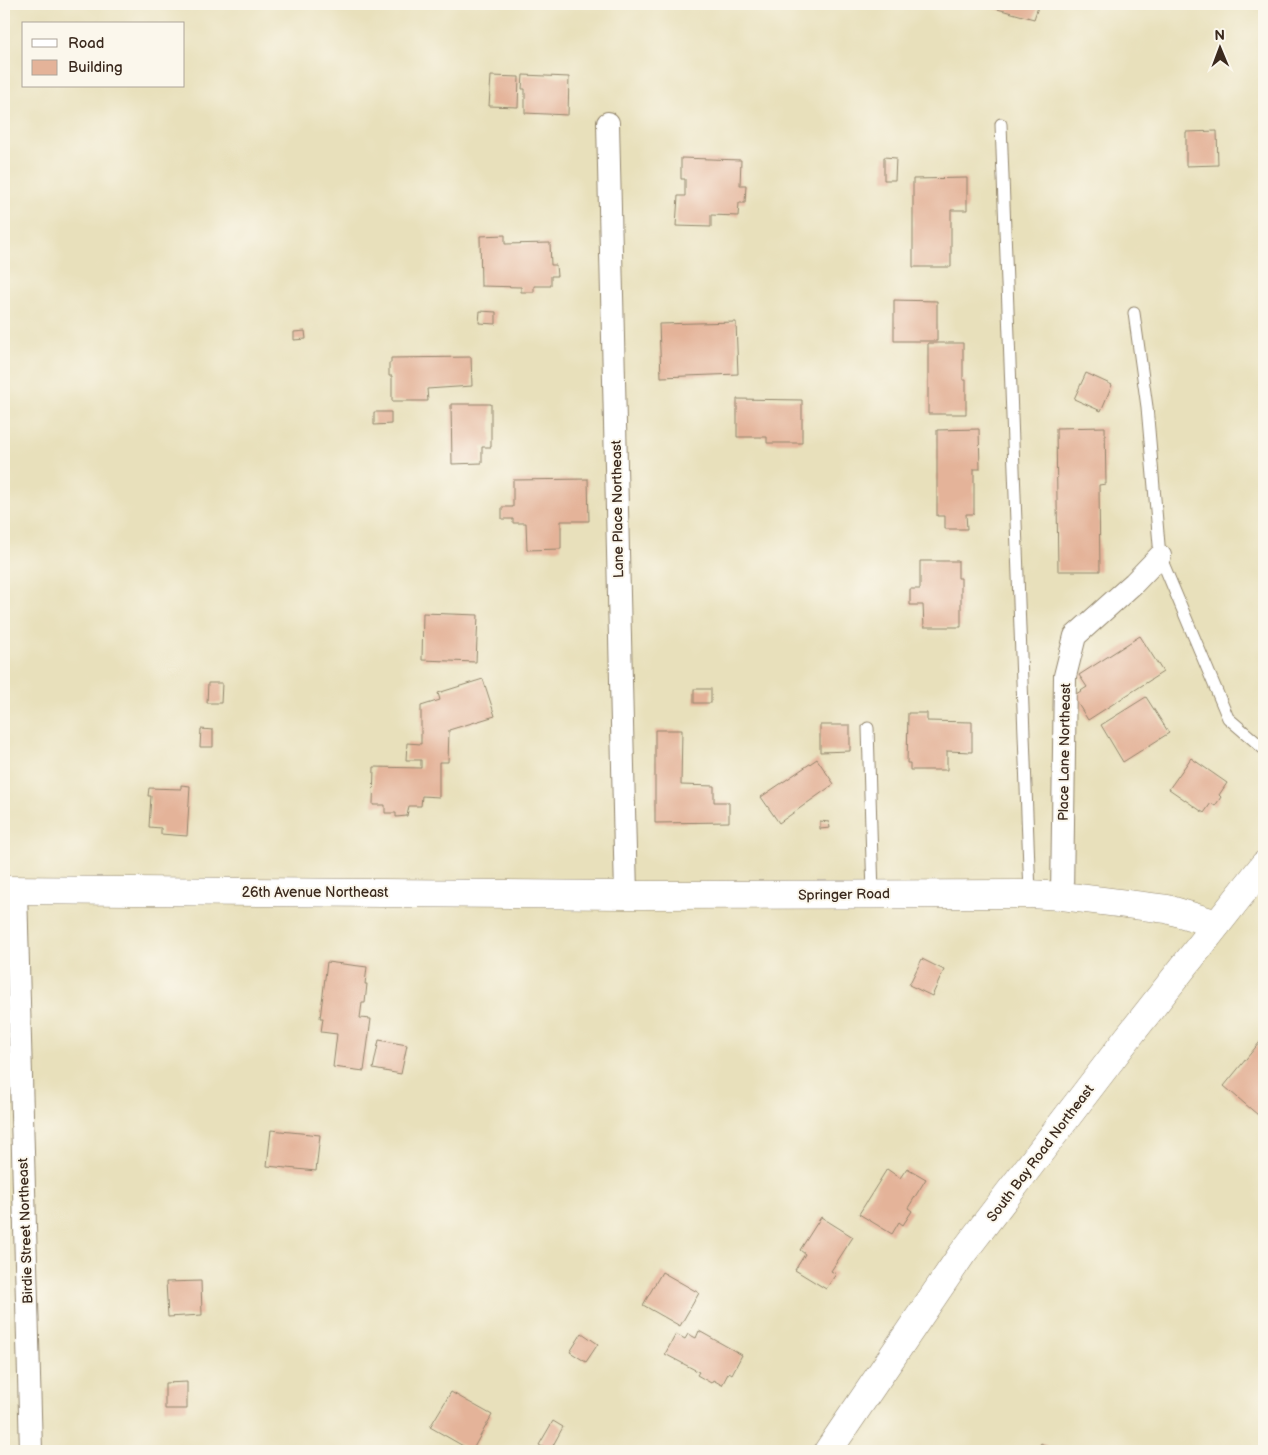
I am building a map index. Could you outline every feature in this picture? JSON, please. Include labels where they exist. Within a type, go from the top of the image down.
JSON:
[{"type":"street","name":"Lane Place Northeast","points":[[608,123],[626,895]]},
{"type":"street","name":"Place Lane Northeast","points":[[1062,896],[1065,676],[1075,636],[1134,583],[1160,556]]},
{"type":"street","name":"South Bay Road Northeast","points":[[828,1451],[962,1254],[1126,1040],[1264,865]]},
{"type":"street","name":"26th Avenue Northeast","points":[[10,890],[626,895]]},
{"type":"street","name":"Birdie Street Northeast","points":[[10,890],[31,1451]]},
{"type":"street","name":"Springer Road","points":[[626,895],[1030,894],[1062,896]]},
{"type":"street","points":[[1062,896],[1167,909],[1217,924]]},
{"type":"lane","points":[[1001,124],[1030,894]]},
{"type":"lane","points":[[1134,313],[1147,408],[1160,556],[1228,718],[1264,749]]},
{"type":"lane","points":[[868,728],[873,894]]},
{"type":"building","points":[[979,4],[1039,4],[1034,19]]},
{"type":"building","points":[[523,75],[569,77],[568,115],[525,113],[525,89],[522,89]]},
{"type":"building","points":[[491,76],[519,77],[518,107],[489,106]]},
{"type":"building","points":[[1217,131],[1218,165],[1186,166],[1186,132]]},
{"type":"building","points":[[884,157],[896,158],[895,180],[884,180]]},
{"type":"building","points":[[681,158],[741,160],[740,185],[746,185],[745,203],[739,203],[738,216],[711,215],[711,227],[676,226],[678,196],[685,196],[685,179],[681,179]]},
{"type":"building","points":[[967,178],[967,210],[951,210],[951,267],[913,267],[913,179]]},
{"type":"building","points":[[505,235],[505,244],[550,243],[551,265],[556,265],[557,276],[551,276],[551,286],[534,286],[534,292],[521,292],[521,287],[481,286],[480,236]]},
{"type":"building","points":[[894,300],[937,301],[937,341],[894,341]]},
{"type":"building","points":[[480,311],[496,312],[496,324],[479,323]]},
{"type":"building","points":[[736,322],[738,374],[661,377],[659,324]]},
{"type":"building","points":[[305,331],[306,339],[294,340],[294,332]]},
{"type":"building","points":[[928,343],[963,343],[963,380],[966,380],[966,414],[928,414]]},
{"type":"building","points":[[471,357],[472,386],[427,389],[428,401],[392,401],[392,376],[389,376],[391,358]]},
{"type":"building","points":[[1086,373],[1112,385],[1101,411],[1074,399]]},
{"type":"building","points":[[737,399],[802,400],[802,443],[767,443],[767,437],[737,437]]},
{"type":"building","points":[[451,404],[491,404],[491,447],[482,447],[482,463],[452,464]]},
{"type":"building","points":[[374,412],[391,412],[391,424],[374,425]]},
{"type":"building","points":[[1105,427],[1106,484],[1099,485],[1100,571],[1058,571],[1056,428]]},
{"type":"building","points":[[979,429],[980,469],[974,469],[974,514],[966,514],[967,529],[945,529],[945,516],[937,516],[937,430]]},
{"type":"building","points":[[588,479],[589,521],[561,521],[561,549],[527,550],[526,523],[513,523],[513,519],[502,519],[502,507],[513,507],[513,480]]},
{"type":"building","points":[[920,561],[958,561],[958,578],[961,578],[961,627],[924,627],[923,605],[910,605],[910,589],[920,589]]},
{"type":"building","points":[[423,613],[478,615],[476,662],[422,660]]},
{"type":"building","points":[[1140,636],[1163,672],[1088,720],[1073,696],[1087,687],[1079,675]]},
{"type":"building","points":[[483,679],[495,716],[449,730],[448,762],[439,762],[439,797],[422,796],[421,806],[409,806],[407,816],[396,817],[396,813],[385,813],[385,805],[373,805],[374,767],[421,768],[421,760],[406,760],[407,743],[421,744],[421,706],[440,700],[438,693]]},
{"type":"building","points":[[208,683],[222,683],[221,703],[207,703]]},
{"type":"building","points":[[694,689],[711,689],[711,703],[694,703]]},
{"type":"building","points":[[1146,697],[1169,733],[1123,762],[1101,725]]},
{"type":"building","points":[[908,713],[927,713],[927,721],[972,722],[972,752],[947,751],[947,770],[910,770],[910,763],[907,763]]},
{"type":"building","points":[[820,725],[850,725],[850,751],[820,752]]},
{"type":"building","points":[[201,729],[213,730],[213,747],[200,747]]},
{"type":"building","points":[[655,730],[682,730],[681,785],[714,786],[714,802],[729,802],[729,822],[655,823]]},
{"type":"building","points":[[1191,758],[1227,783],[1219,795],[1221,797],[1215,806],[1211,803],[1204,813],[1169,789]]},
{"type":"building","points":[[817,759],[834,784],[779,823],[761,797]]},
{"type":"building","points":[[181,785],[190,786],[187,836],[161,834],[161,828],[149,827],[151,796],[148,796],[149,788],[181,789]]},
{"type":"building","points":[[820,821],[829,822],[830,828],[820,829]]},
{"type":"building","points":[[922,959],[944,970],[932,996],[909,985]]},
{"type":"building","points":[[327,962],[367,967],[365,1003],[362,1003],[360,1018],[371,1019],[364,1071],[333,1067],[337,1034],[321,1032],[323,1018],[320,1018]]},
{"type":"building","points":[[1264,1037],[1264,1108],[1258,1115],[1224,1086]]},
{"type":"building","points":[[379,1040],[407,1045],[401,1074],[373,1069]]},
{"type":"building","points":[[271,1130],[320,1135],[316,1171],[267,1166]]},
{"type":"building","points":[[907,1168],[926,1179],[908,1208],[912,1211],[903,1225],[899,1222],[892,1234],[859,1214],[887,1169],[900,1178]]},
{"type":"building","points":[[821,1217],[853,1237],[831,1271],[836,1274],[826,1289],[795,1270],[805,1254],[800,1250]]},
{"type":"building","points":[[662,1272],[699,1293],[680,1326],[643,1305]]},
{"type":"building","points":[[201,1281],[202,1315],[168,1317],[166,1282]]},
{"type":"building","points":[[699,1331],[742,1355],[732,1374],[729,1372],[722,1385],[713,1380],[711,1383],[697,1375],[699,1372],[665,1354],[676,1334],[685,1339],[688,1334],[696,1338]]},
{"type":"building","points":[[582,1333],[598,1344],[586,1362],[570,1352]]},
{"type":"building","points":[[187,1382],[187,1409],[165,1409],[165,1383]]},
{"type":"building","points":[[451,1392],[492,1415],[472,1451],[430,1427]]},
{"type":"building","points":[[553,1421],[563,1427],[550,1451],[539,1445]]},
{"type":"building","points":[[1041,1443],[1055,1451],[1036,1451]]}]
